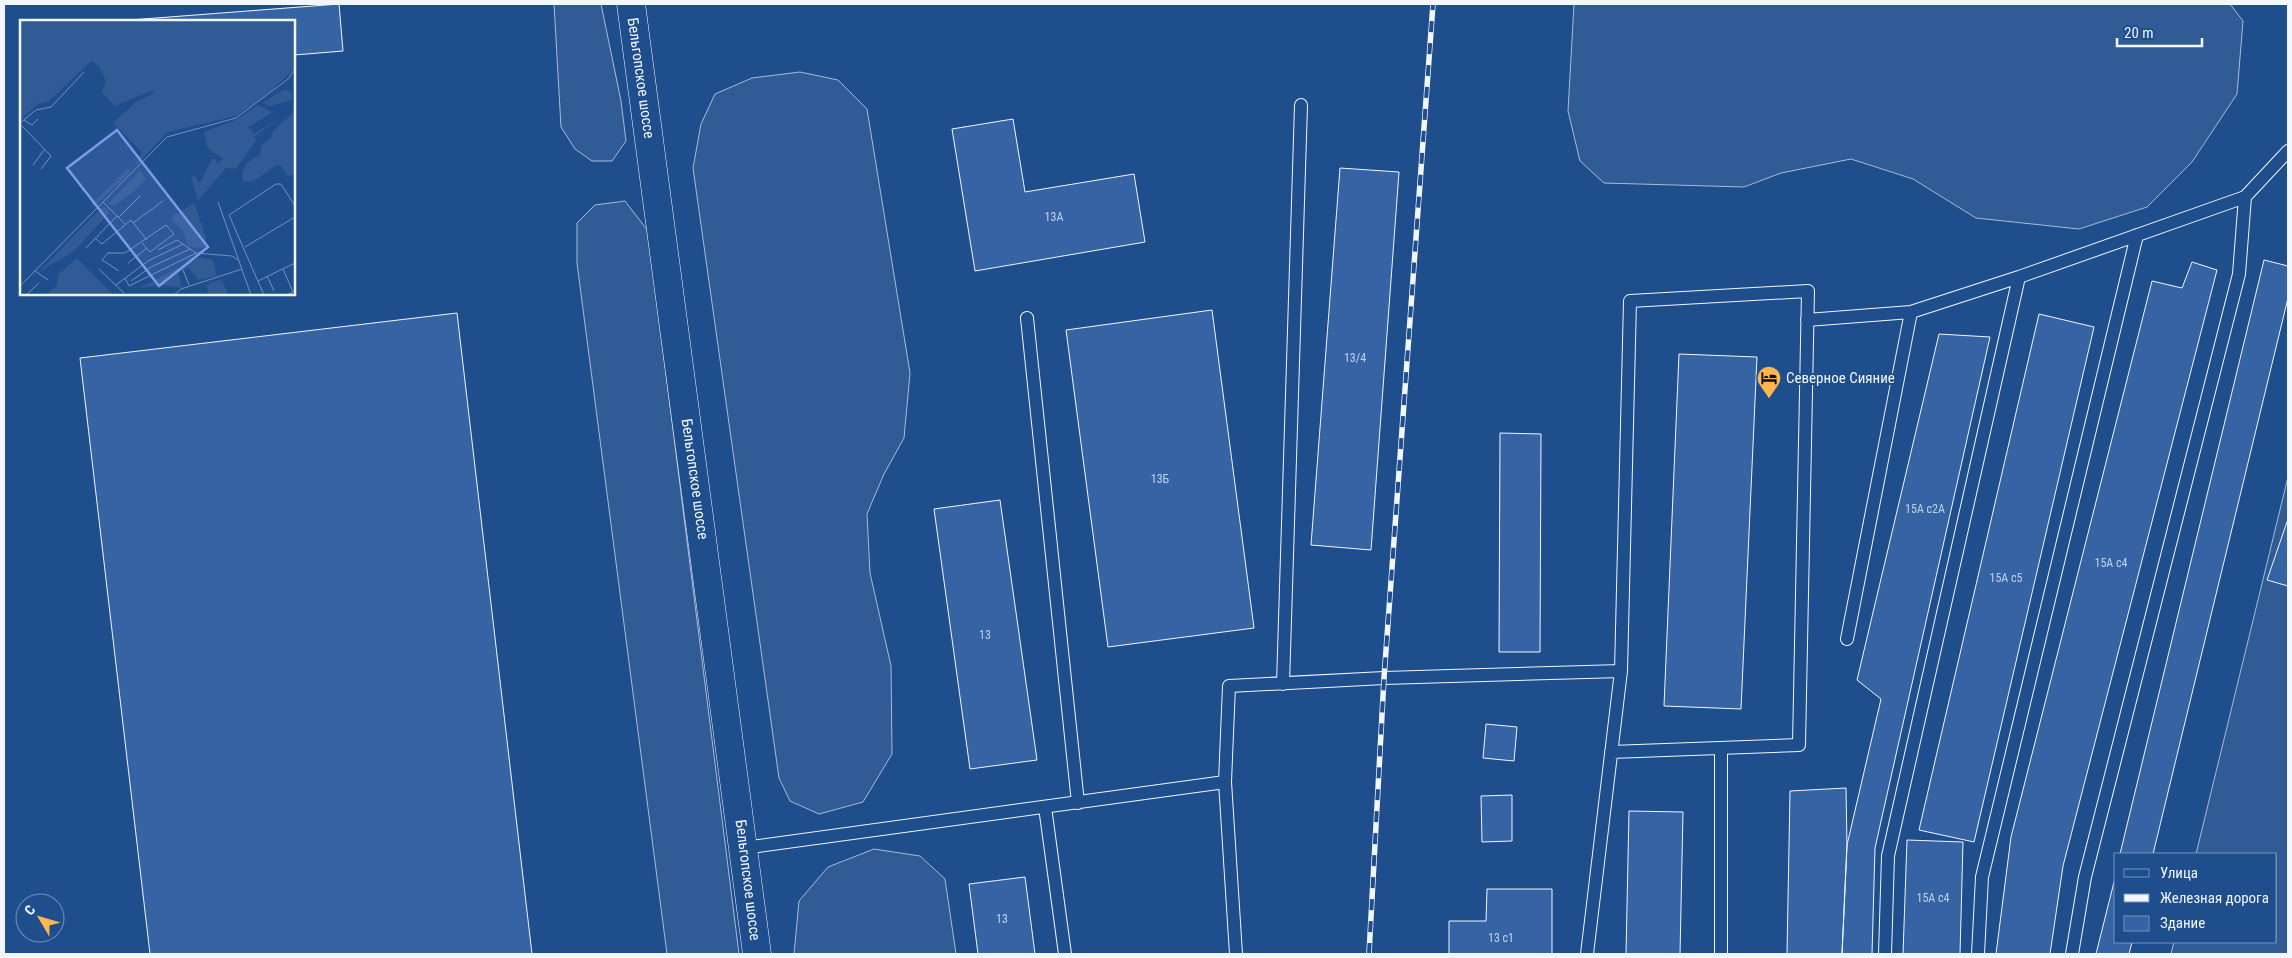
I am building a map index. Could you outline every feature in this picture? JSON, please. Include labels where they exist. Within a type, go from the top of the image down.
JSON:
[{"type":"street","name":"Бельгопское шоссе","points":[[631,4],[758,954]]},
{"type":"lane","points":[[1283,684],[1301,105]]},
{"type":"lane","points":[[1807,320],[1911,312],[2019,277],[2245,197],[2288,151]]},
{"type":"lane","points":[[2072,954],[2085,878],[2239,274],[2245,197]]},
{"type":"lane","points":[[1978,954],[1982,877],[2137,235]]},
{"type":"lane","points":[[1885,954],[1888,856],[2019,277]]},
{"type":"lane","points":[[1587,954],[1611,752],[1621,671],[1630,301],[1808,291],[1799,745],[1611,752]]},
{"type":"lane","points":[[1847,638],[1911,312]]},
{"type":"lane","points":[[1027,318],[1078,802]]},
{"type":"lane","points":[[1236,954],[1225,782],[1229,686],[1384,678],[1621,671]]},
{"type":"lane","points":[[1721,748],[1721,954]]},
{"type":"lane","points":[[744,848],[1225,782]]},
{"type":"lane","points":[[1045,807],[1065,954]]},
{"type":"shaded area","points":[[554,4],[601,4],[621,101],[626,141],[612,161],[592,161],[575,149],[561,127]]},
{"type":"shaded area","points":[[1574,4],[2230,4],[2243,21],[2237,94],[2192,162],[2147,207],[2079,229],[1976,218],[1913,179],[1851,159],[1781,173],[1744,187],[1604,183],[1580,161],[1568,111]]},
{"type":"shaded area","points":[[800,72],[838,80],[867,109],[910,373],[904,438],[884,474],[867,514],[870,573],[891,666],[892,754],[863,802],[819,814],[790,801],[779,778],[693,168],[701,124],[715,94],[752,78]]},
{"type":"shaded area","points":[[625,201],[648,231],[739,954],[667,954],[577,263],[577,223],[595,205]]},
{"type":"shaded area","points":[[2288,477],[2288,954],[2171,954],[2174,943],[2277,943],[2277,853],[2196,853]]},
{"type":"shaded area","points":[[874,849],[920,856],[945,879],[956,954],[794,954],[799,901],[828,867]]},
{"type":"building","points":[[339,4],[343,51],[295,55],[295,20],[130,20]]},
{"type":"building","points":[[1013,119],[1025,192],[1134,174],[1145,242],[975,271],[952,129]]},
{"type":"building","points":[[1340,168],[1399,172],[1371,550],[1311,545]]},
{"type":"building","points":[[2264,260],[2288,266],[2288,298],[2153,853],[2120,853]]},
{"type":"building","points":[[2192,262],[2217,270],[2063,866],[2050,954],[1996,954],[2011,837],[2152,281],[2182,288]]},
{"type":"building","points":[[1212,310],[1254,628],[1108,647],[1066,330]]},
{"type":"building","points":[[457,313],[532,954],[150,954],[80,358]]},
{"type":"building","points":[[2039,314],[2094,327],[1974,842],[1919,830]]},
{"type":"building","points":[[1939,334],[1990,337],[1875,848],[1872,954],[1842,954],[1847,845],[1881,699],[1857,680]]},
{"type":"building","points":[[1679,354],[1757,357],[1741,709],[1664,706]]},
{"type":"building","points":[[1500,433],[1541,434],[1540,652],[1499,652]]},
{"type":"building","points":[[1000,500],[1037,760],[970,769],[934,509]]},
{"type":"building","points":[[2288,519],[2288,586],[2267,580]]},
{"type":"building","points":[[1486,724],[1517,727],[1514,761],[1483,758]]},
{"type":"building","points":[[1846,788],[1847,845],[1842,954],[1787,954],[1790,791]]},
{"type":"building","points":[[1512,795],[1512,841],[1482,842],[1481,796]]},
{"type":"building","points":[[1629,811],[1683,812],[1680,954],[1626,954]]},
{"type":"building","points":[[1907,840],[1963,842],[1960,954],[1903,954]]},
{"type":"building","points":[[1025,877],[1035,954],[978,954],[969,884]]},
{"type":"building","points":[[2114,882],[2114,943],[2132,943],[2129,954],[2096,954]]},
{"type":"building","points":[[1487,889],[1552,889],[1552,954],[1449,954],[1449,921],[1486,921]]},
{"type":"railway","points":[[1369,954],[1384,678],[1433,4]]},
{"type":"place","name":"Северное Сияние","points":[[1769,399]]}]
